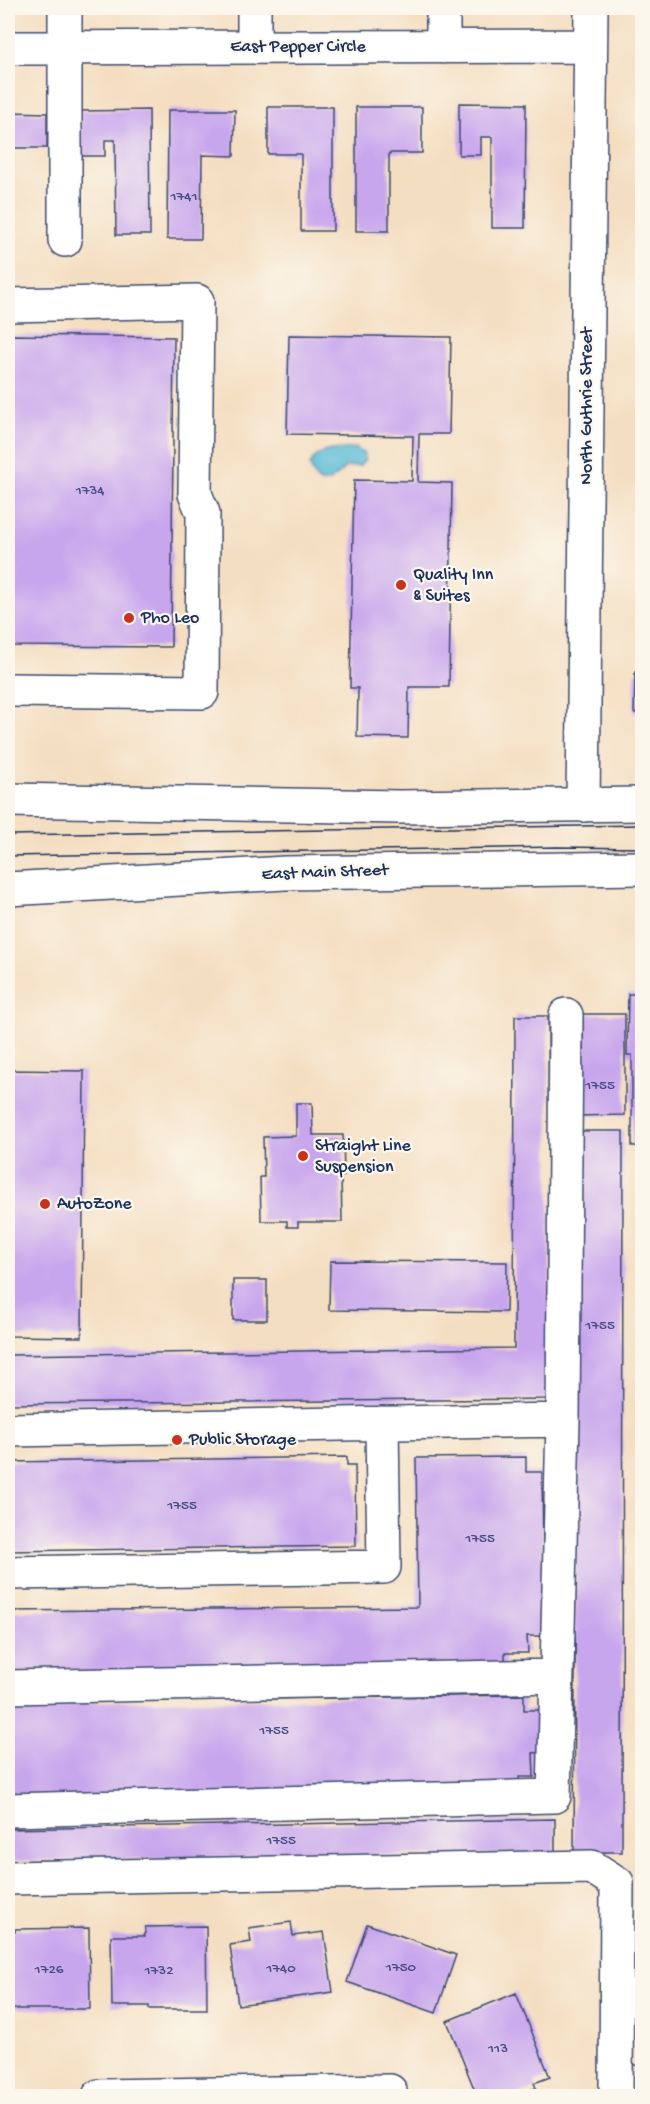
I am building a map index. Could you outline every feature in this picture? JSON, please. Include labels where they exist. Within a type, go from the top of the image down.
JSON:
[{"type":"street","points":[[65,8],[65,240]]},
{"type":"street","points":[[254,8],[255,47]]},
{"type":"street","points":[[443,8],[443,47]]},
{"type":"street","name":"North Guthrie Street","points":[[583,805],[591,8]]},
{"type":"street","name":"East Pepper Circle","points":[[8,48],[589,46]]},
{"type":"street","points":[[8,305],[197,301],[195,494],[203,513],[202,692],[8,690]]},
{"type":"street","points":[[8,800],[399,807],[642,804]]},
{"type":"street","name":"East Main Street","points":[[8,889],[285,873],[642,868]]},
{"type":"street","points":[[8,1810],[554,1796],[562,1420],[566,1015]]},
{"type":"street","points":[[8,1430],[562,1420]]},
{"type":"street","points":[[8,1574],[384,1567],[382,1422]]},
{"type":"street","points":[[8,1688],[557,1676]]},
{"type":"street","points":[[8,1878],[592,1867],[617,1883],[616,2097]]},
{"type":"street","points":[[99,2097],[390,2094]]},
{"type":"water","points":[[356,448],[364,454],[365,459],[360,466],[345,467],[330,481],[321,482],[317,479],[310,465],[318,455],[329,450]]},
{"type":"building","points":[[459,103],[526,104],[525,228],[492,228],[492,137],[481,137],[481,155],[459,155]]},
{"type":"building","points":[[268,107],[333,107],[333,231],[301,231],[301,154],[268,154]]},
{"type":"building","points":[[356,107],[422,107],[422,153],[389,153],[389,231],[356,231]]},
{"type":"building","points":[[149,110],[150,235],[116,235],[115,140],[105,140],[105,156],[81,156],[81,111]]},
{"type":"building","points":[[168,110],[235,110],[234,156],[202,155],[201,239],[167,239]]},
{"type":"building","points":[[8,112],[47,113],[47,148],[13,148],[11,253],[8,253]]},
{"type":"building","points":[[8,335],[174,337],[171,647],[8,646]]},
{"type":"building","name":"Quality Inn & Suites","points":[[289,335],[451,337],[449,434],[419,434],[418,482],[452,483],[449,687],[409,687],[408,738],[357,737],[358,688],[350,688],[354,480],[412,481],[413,436],[287,434]]},
{"type":"building","points":[[635,672],[642,672],[642,713],[634,713]]},
{"type":"building","points":[[628,994],[642,994],[642,1146],[632,1146],[632,1055],[627,1055]]},
{"type":"building","points":[[583,1014],[625,1014],[625,1115],[576,1116],[575,1056],[583,1056]]},
{"type":"building","points":[[515,1016],[548,1016],[551,1399],[8,1404],[8,1355],[514,1348]]},
{"type":"building","name":"AutoZone","points":[[8,1070],[84,1071],[82,1337],[8,1336]]},
{"type":"building","name":"Straight Line Suspension","points":[[296,1103],[312,1103],[313,1135],[343,1135],[342,1222],[298,1222],[298,1227],[287,1227],[287,1221],[261,1221],[260,1177],[264,1177],[263,1137],[296,1136]]},
{"type":"building","points":[[578,1131],[623,1131],[622,1852],[574,1852]]},
{"type":"building","points":[[330,1261],[507,1262],[506,1312],[329,1310]]},
{"type":"building","points":[[233,1280],[267,1280],[267,1320],[233,1320]]},
{"type":"building","points":[[347,1457],[347,1465],[355,1465],[356,1546],[8,1551],[8,1462]]},
{"type":"building","points":[[526,1457],[526,1472],[542,1472],[544,1636],[527,1636],[528,1653],[505,1653],[505,1669],[8,1674],[8,1611],[418,1607],[416,1458]]},
{"type":"building","points":[[524,1695],[524,1710],[541,1710],[542,1752],[533,1753],[534,1777],[519,1777],[519,1792],[8,1800],[8,1703]]},
{"type":"building","points":[[555,1819],[555,1853],[8,1861],[8,1829]]},
{"type":"building","points":[[291,1922],[293,1936],[324,1932],[333,1992],[238,2005],[230,1945],[251,1942],[249,1928]]},
{"type":"building","points":[[367,1924],[456,1955],[436,2013],[347,1982]]},
{"type":"building","points":[[206,1926],[207,2009],[149,2009],[149,2006],[112,2006],[111,1936],[145,1936],[145,1927]]},
{"type":"building","points":[[89,1928],[90,2009],[8,2009],[8,1932],[15,1932],[15,1929]]},
{"type":"building","points":[[516,1993],[550,2077],[534,2083],[536,2088],[515,2096],[477,2096],[447,2021]]},
{"type":"building","points":[[633,2065],[642,2065],[642,2092],[632,2091]]},
{"type":"tram line","points":[[8,835],[642,825]]},
{"type":"tram line","points":[[8,856],[557,847],[642,848]]},
{"type":"place","name":"Quality Inn & Suites","points":[[401,585]]},
{"type":"place","name":"Pho Leo","points":[[129,618]]},
{"type":"place","name":"Straight Line Suspension","points":[[303,1156]]},
{"type":"place","name":"AutoZone","points":[[45,1204]]},
{"type":"place","name":"Public Storage","points":[[177,1440]]}]
